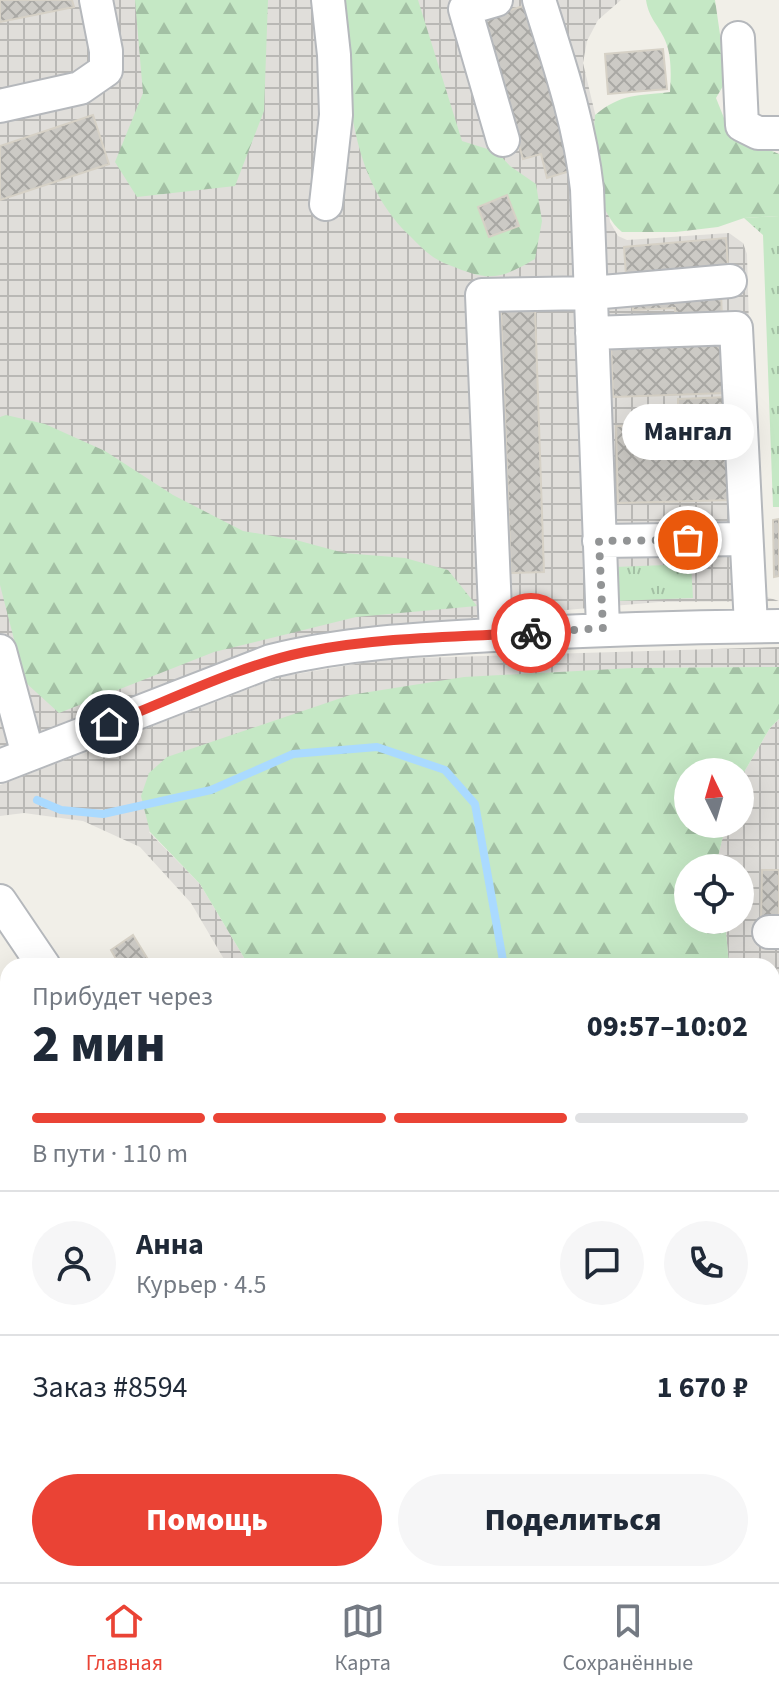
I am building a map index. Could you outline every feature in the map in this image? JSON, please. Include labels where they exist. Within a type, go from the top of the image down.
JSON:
[{"type":"street","points":[[0,106],[80,88],[106,70],[106,51],[96,0]]},
{"type":"street","points":[[326,204],[336,115],[328,0]]},
{"type":"street","points":[[496,0],[465,9],[503,140]]},
{"type":"street","points":[[539,0],[583,152],[603,628]]},
{"type":"street","points":[[738,38],[742,125],[758,133],[779,133]]},
{"type":"street","points":[[496,635],[482,295],[591,293],[730,281]]},
{"type":"street","points":[[0,651],[14,761],[271,661],[306,652],[358,645],[603,628],[765,626],[746,539],[736,328],[592,333]]},
{"type":"street","points":[[599,541],[746,539]]},
{"type":"street","points":[[0,901],[39,958]]},
{"type":"shaded area","points":[[0,0],[621,0],[598,20],[587,41],[583,63],[602,143],[610,222],[618,236],[627,240],[729,233],[743,243],[747,254],[754,511],[764,596],[779,601],[659,602],[357,628],[267,649],[0,748]]},
{"type":"shaded area","points":[[779,647],[779,667],[633,668],[149,832],[200,884],[244,958],[223,958],[191,903],[140,847],[83,821],[24,813],[0,816],[0,785],[279,677],[385,659]]},
{"type":"shaded area","points":[[779,719],[779,958],[728,958],[726,934],[754,934],[754,854],[719,854],[723,838],[754,838],[752,758]]},
{"type":"green space","points":[[135,0],[268,0],[264,111],[235,186],[137,197],[115,162],[143,93]]},
{"type":"green space","points":[[342,0],[418,0],[462,141],[497,152],[510,166],[536,184],[542,221],[535,259],[502,275],[484,276],[463,270],[443,263],[428,253],[389,212],[373,185],[354,126]]},
{"type":"green space","points":[[646,0],[715,0],[723,55],[723,86],[716,98],[730,133],[779,154],[779,216],[744,218],[718,227],[676,232],[622,232],[612,221],[599,193],[596,178],[595,115],[622,99],[670,92],[667,46]]},
{"type":"green space","points":[[779,216],[779,507],[773,507],[763,235],[744,218]]},
{"type":"green space","points":[[6,415],[45,424],[105,451],[173,495],[243,531],[296,540],[344,553],[405,558],[448,570],[477,606],[356,617],[214,652],[59,713],[25,682],[0,585],[0,417]]},
{"type":"green space","points":[[691,564],[693,598],[616,601],[615,567]]},
{"type":"green space","points":[[779,667],[779,719],[752,758],[674,758],[674,838],[723,838],[719,854],[674,854],[674,934],[726,934],[728,958],[244,958],[200,884],[150,832],[141,796],[149,773],[167,757],[350,695],[464,677],[633,668]]},
{"type":"building","points":[[0,0],[72,0],[74,7],[0,22]]},
{"type":"building","points":[[527,5],[573,170],[547,178],[541,154],[523,159],[483,18]]},
{"type":"building","points":[[663,49],[667,89],[608,94],[605,54]]},
{"type":"building","points":[[93,115],[109,164],[0,200],[0,146]]},
{"type":"building","points":[[507,195],[519,226],[489,237],[478,207]]},
{"type":"building","points":[[726,238],[728,266],[626,275],[624,247]]},
{"type":"building","points":[[721,291],[722,321],[676,323],[675,308],[633,310],[632,296]]},
{"type":"building","points":[[535,308],[544,572],[511,573],[501,310]]},
{"type":"building","points":[[723,341],[725,393],[613,397],[611,344]]},
{"type":"building","points":[[730,397],[733,500],[618,503],[616,426],[678,424],[678,399]]},
{"type":"building","points":[[779,519],[779,576],[774,577],[773,520]]},
{"type":"building","points":[[762,870],[779,870],[779,920],[761,920]]},
{"type":"building","points":[[133,935],[147,958],[116,958],[111,950]]},
{"type":"waterway","points":[[37,800],[61,810],[103,814],[211,790],[293,754],[377,747],[445,770],[475,804],[503,958]]},
{"type":"way so far","points":[[531,633],[603,628],[599,541],[688,540]]},
{"type":"place","name":"Мангал","points":[[688,540]]},
{"type":"route","points":[[109,724],[271,661],[306,652],[423,639],[531,633]]}]
